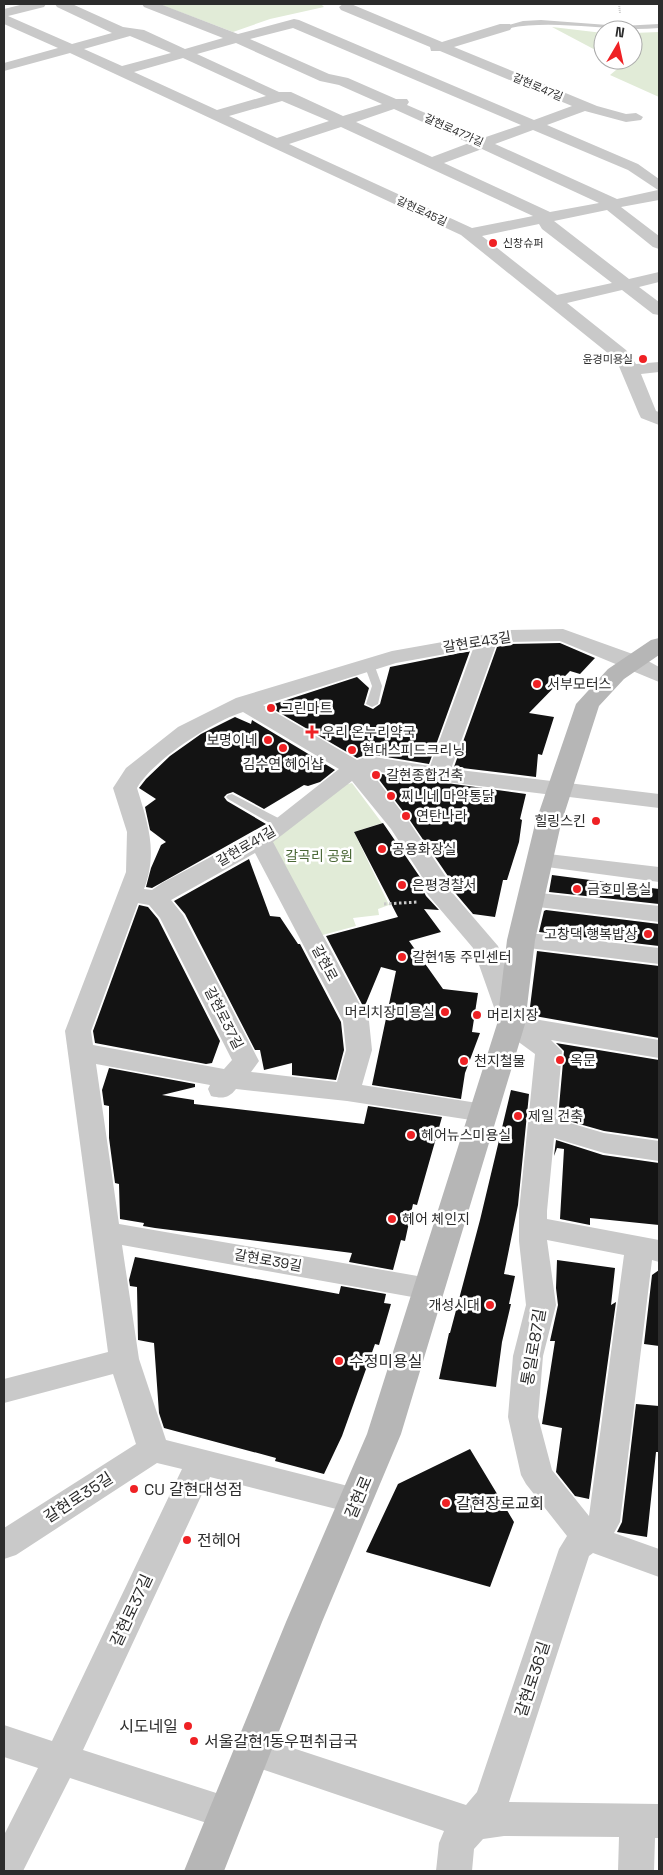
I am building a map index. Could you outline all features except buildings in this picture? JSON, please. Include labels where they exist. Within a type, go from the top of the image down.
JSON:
[{"type":"main road","name":"갈현로","points":[[204,1871],[384,1434],[511,1024],[521,940],[540,860],[560,789],[588,704],[629,661],[659,645]]},
{"type":"street","points":[[4,13],[39,4]]},
{"type":"street","points":[[62,4],[120,31],[139,33],[282,97],[294,100],[544,215],[548,226],[659,310]]},
{"type":"street","name":"갈현로47가길","points":[[149,4],[333,79],[343,81],[611,202],[615,211],[659,244]]},
{"type":"street","name":"갈현로47길","points":[[346,7],[584,106]]},
{"type":"street","points":[[4,67],[183,17]]},
{"type":"street","name":"갈현로45길","points":[[4,19],[216,115],[469,234],[620,354],[630,370],[648,414],[659,419]]},
{"type":"street","points":[[120,71],[294,23],[633,167],[659,186]]},
{"type":"street","points":[[425,52],[505,26]]},
{"type":"street","points":[[216,115],[282,97],[333,79],[407,57]]},
{"type":"street","points":[[276,144],[446,87]]},
{"type":"street","points":[[584,106],[626,118],[636,117]]},
{"type":"street","name":"갈현로47길","points":[[430,163],[584,106]]},
{"type":"street","points":[[469,234],[659,195]]},
{"type":"street","points":[[553,301],[659,277]]},
{"type":"street","points":[[630,370],[659,367]]},
{"type":"street","name":"갈현로43길","points":[[247,702],[392,657],[510,636],[563,635],[629,661],[659,676]]},
{"type":"street","points":[[438,774],[487,640]]},
{"type":"street","points":[[356,1501],[153,1449],[124,1359],[78,1031],[138,872],[139,832],[125,788],[136,771],[186,732],[247,702],[356,769],[361,778],[400,824],[438,883],[437,890],[485,946],[511,1024],[659,1049]]},
{"type":"street","points":[[356,769],[368,763],[438,774],[659,801]]},
{"type":"street","name":"갈현로41길","points":[[157,899],[171,888],[260,840],[356,769]]},
{"type":"street","name":"갈현로","points":[[260,840],[356,1021],[359,1050],[347,1092]]},
{"type":"street","points":[[540,860],[659,875]]},
{"type":"street","points":[[130,894],[157,899]]},
{"type":"street","name":"갈현로37길","points":[[157,899],[171,915],[246,1061],[223,1087]]},
{"type":"street","points":[[531,900],[659,914]]},
{"type":"street","points":[[521,940],[659,956]]},
{"type":"street","name":"통일로87길","points":[[511,1024],[550,1051],[533,1227],[541,1305],[528,1356],[523,1417],[537,1475],[574,1523],[590,1535],[602,1542],[659,1563]]},
{"type":"street","points":[[81,1052],[223,1087],[347,1092],[484,1113]]},
{"type":"street","points":[[542,1125],[604,1143],[659,1151]]},
{"type":"street","points":[[533,1227],[649,1250],[604,1522],[590,1535]]},
{"type":"street","name":"갈현로39길","points":[[106,1232],[429,1289]]},
{"type":"street","points":[[4,1391],[124,1359]]},
{"type":"street","name":"갈현로35길","points":[[4,1545],[153,1449]]},
{"type":"street","name":"갈현로37길","points":[[62,1758],[201,1462]]},
{"type":"street","name":"갈현로36길","points":[[454,1871],[457,1843],[492,1801],[575,1549],[590,1535]]},
{"type":"street","points":[[4,1741],[62,1758],[228,1813]]},
{"type":"street","points":[[253,1751],[472,1824],[504,1819],[648,1820],[636,1871]]},
{"type":"street","points":[[4,1871],[62,1758]]},
{"type":"lane","points":[[505,26],[537,22],[598,27],[659,26]]},
{"type":"lane","points":[[362,666],[377,686],[372,704]]},
{"type":"lane","points":[[232,797],[282,825]]},
{"type":"green space","points":[[159,4],[321,4],[324,7],[270,19],[233,32]]},
{"type":"green space","points":[[552,27],[593,32],[593,49]]},
{"type":"green space","points":[[659,32],[659,97],[610,75],[616,70],[643,70],[643,33]]},
{"type":"green space","name":"갈곡리 공원","points":[[352,783],[382,823],[354,832],[389,905],[378,909],[379,915],[353,918],[356,926],[319,936],[260,840],[325,789]]},
{"type":"place","name":"신창슈퍼","points":[[493,243]]},
{"type":"place","name":"윤경미용실","points":[[643,359]]},
{"type":"place","name":"서부모터스","points":[[537,684]]},
{"type":"place","name":"그린마트","points":[[271,708]]},
{"type":"place","name":"우리 온누리약국","points":[[312,732]]},
{"type":"place","name":"보명이네","points":[[268,740]]},
{"type":"place","name":"김수연 헤어샵","points":[[283,748]]},
{"type":"place","name":"현대스피드크리닝","points":[[352,750]]},
{"type":"place","name":"갈현종합건축","points":[[376,775]]},
{"type":"place","name":"찌니네 마약통닭","points":[[391,796]]},
{"type":"place","name":"연탄나라","points":[[406,816]]},
{"type":"place","name":"힐링스킨","points":[[596,821]]},
{"type":"place","name":"공용화장실","points":[[382,849]]},
{"type":"place","name":"은평경찰서","points":[[402,885]]},
{"type":"place","name":"금호미용실","points":[[577,889]]},
{"type":"place","name":"고창댁 행복밥상","points":[[648,934]]},
{"type":"place","name":"갈현1동 주민센터","points":[[402,957]]},
{"type":"place","name":"머리치장미용실","points":[[445,1012]]},
{"type":"place","name":"머리치장","points":[[477,1015]]},
{"type":"place","name":"옥문","points":[[560,1060]]},
{"type":"place","name":"천지철물","points":[[464,1061]]},
{"type":"place","name":"제일 건축","points":[[518,1116]]},
{"type":"place","name":"헤어뉴스미용실","points":[[411,1135]]},
{"type":"place","name":"헤어 체인지","points":[[392,1219]]},
{"type":"place","name":"개성시대","points":[[490,1305]]},
{"type":"place","name":"수정미용실","points":[[339,1361]]},
{"type":"place","name":"CU 갈현대성점","points":[[134,1489]]},
{"type":"place","name":"갈현장로교회","points":[[446,1503]]},
{"type":"place","name":"전헤어","points":[[187,1540]]},
{"type":"place","name":"시도네일","points":[[188,1726]]},
{"type":"place","name":"서울갈현1동우편취급국","points":[[194,1741]]}]
